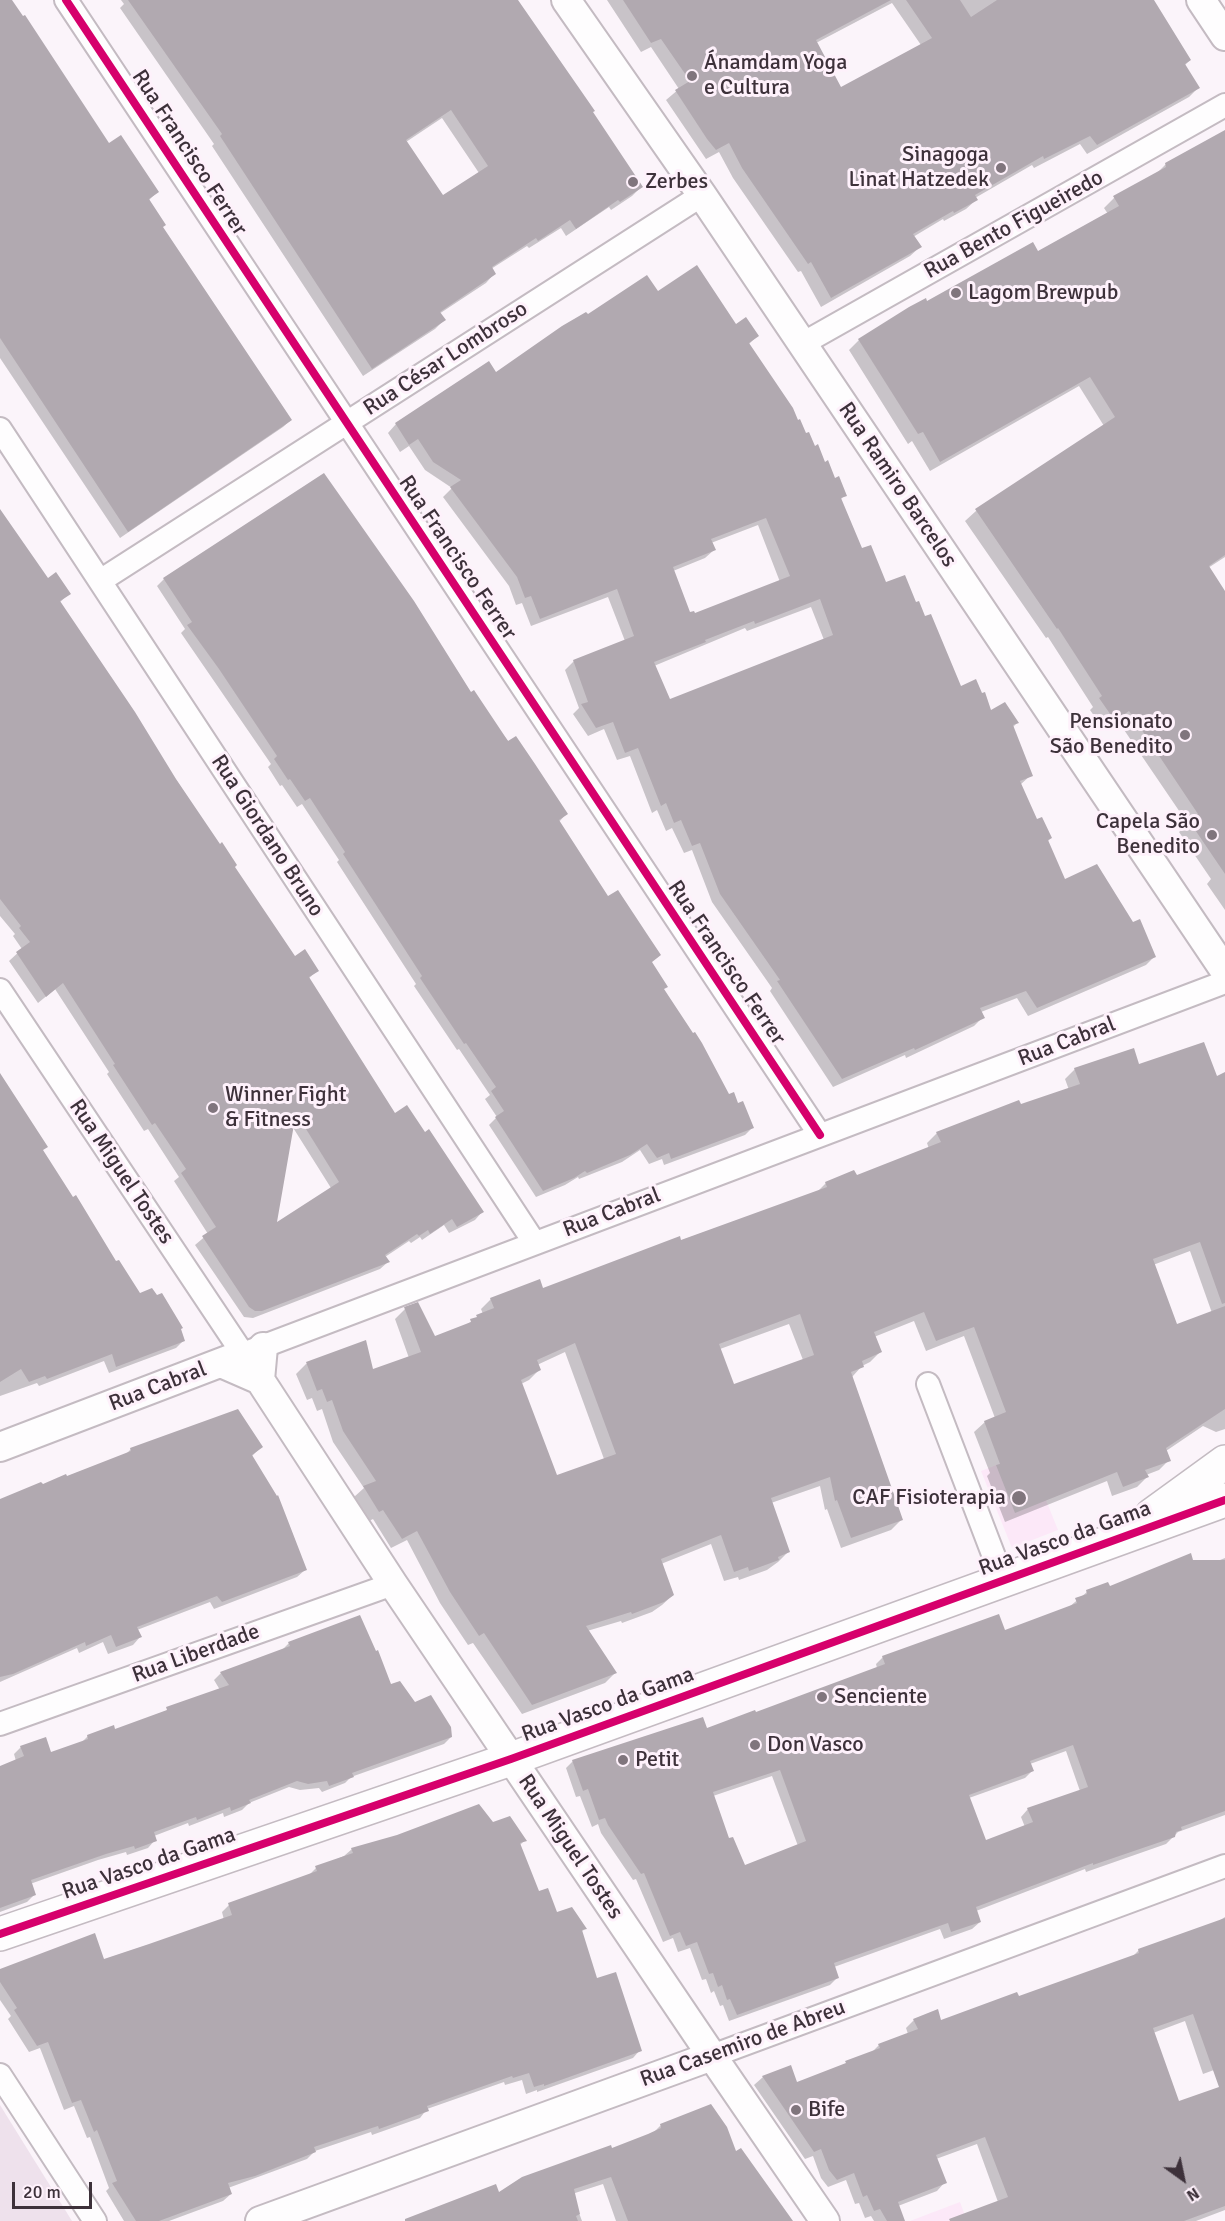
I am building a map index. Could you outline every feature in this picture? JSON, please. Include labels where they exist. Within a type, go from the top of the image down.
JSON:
[{"type":"main road","points":[[1122,1537],[1225,1462]]},
{"type":"main road","name":"Rua Vasco da Gama","points":[[0,1934],[511,1759],[1225,1500]]},
{"type":"street","name":"Rua Francisco Ferrer","points":[[66,0],[820,1135]]},
{"type":"street","name":"Rua Ramiro Barcelos","points":[[566,0],[702,195],[1225,971]]},
{"type":"street","points":[[1201,0],[1225,36]]},
{"type":"street","name":"Rua Bento Figueiredo","points":[[802,344],[1225,105]]},
{"type":"street","name":"Rua César Lombroso","points":[[100,581],[702,195]]},
{"type":"street","name":"Rua Giordano Bruno","points":[[0,429],[534,1242]]},
{"type":"street","name":"Rua Cabral","points":[[0,1447],[534,1242],[1225,982]]},
{"type":"street","name":"Rua Miguel Tostes","points":[[0,990],[242,1355]]},
{"type":"street","points":[[242,1355],[260,1380]]},
{"type":"street","points":[[242,1355],[260,1380]]},
{"type":"street","name":"Rua Miguel Tostes","points":[[260,1380],[393,1584],[825,2221]]},
{"type":"street","points":[[928,1384],[1003,1580]]},
{"type":"street","name":"Rua Liberdade","points":[[0,1724],[393,1584]]},
{"type":"street","name":"Rua Casemiro de Abreu","points":[[260,2221],[1225,1866]]},
{"type":"street","points":[[0,2075],[95,2221]]},
{"type":"shaded area","name":"CAF Fisioterapia","points":[[1027,1453],[1058,1530],[1012,1548],[981,1471]]},
{"type":"shaded area","points":[[0,2105],[72,2221],[0,2221]]},
{"type":"shaded area","points":[[960,2202],[967,2221],[910,2221]]},
{"type":"building","points":[[0,0],[12,0],[23,16],[25,15],[109,143],[121,135],[159,192],[149,199],[166,225],[163,227],[292,420],[128,532],[0,338]]},
{"type":"building","points":[[128,0],[518,0],[595,111],[593,112],[643,187],[620,202],[618,200],[576,229],[570,220],[538,241],[536,238],[492,267],[496,274],[440,312],[446,320],[372,369],[220,136],[222,134]],"holes":[[[451,110],[488,166],[443,195],[406,140]]]},
{"type":"building","points":[[623,0],[891,0],[816,40],[841,87],[932,38],[906,0],[960,0],[971,17],[997,0],[1154,0],[1191,60],[1185,64],[1200,88],[1097,145],[1090,136],[1044,159],[1043,156],[975,195],[978,200],[954,213],[953,211],[913,234],[922,247],[831,298],[811,262],[808,264],[742,168],[729,143],[716,150],[707,139],[675,90],[690,81],[661,39],[651,43]]},
{"type":"building","points":[[1225,130],[1225,555],[1209,566],[1225,591],[1225,874],[1189,821],[1198,814],[1129,711],[1115,721],[1099,698],[1102,696],[1058,628],[975,509],[1115,417],[1090,377],[940,462],[923,432],[918,434],[858,339],[909,307],[926,298],[927,301],[1033,242],[1038,251],[1119,206],[1113,196],[1166,167],[1165,163]]},
{"type":"building","points":[[697,265],[736,324],[746,317],[759,336],[749,343],[793,408],[798,420],[800,419],[806,433],[809,432],[815,446],[818,444],[835,478],[839,476],[847,496],[841,498],[862,548],[871,545],[886,582],[905,575],[916,602],[919,601],[925,616],[931,614],[961,686],[976,679],[982,693],[985,692],[991,710],[1005,702],[1019,723],[1013,725],[1033,776],[1020,781],[1037,819],[1042,817],[1052,838],[1048,840],[1065,879],[1097,864],[1133,922],[1140,919],[1156,957],[1037,1008],[1026,991],[980,1008],[985,1018],[915,1050],[914,1048],[842,1079],[777,981],[780,980],[720,894],[700,843],[692,846],[681,820],[674,823],[666,803],[661,806],[638,748],[625,753],[613,722],[596,728],[581,704],[588,702],[573,660],[634,636],[617,589],[540,619],[531,596],[525,598],[517,577],[450,487],[461,480],[433,462],[418,439],[409,445],[395,423],[489,361],[496,372],[562,326],[586,312],[588,314],[647,275],[658,291]],"holes":[[[766,518],[790,576],[695,613],[690,612],[673,567],[716,550],[711,539]],[[820,599],[833,635],[670,699],[654,662],[754,621],[755,624]]]},
{"type":"building","points":[[324,473],[414,601],[471,692],[474,690],[508,741],[516,736],[535,764],[568,814],[559,820],[608,896],[618,890],[661,955],[652,962],[668,987],[664,989],[702,1043],[729,1094],[734,1092],[738,1103],[743,1101],[754,1128],[671,1159],[669,1153],[657,1158],[647,1144],[630,1155],[587,1173],[585,1171],[543,1191],[495,1117],[504,1111],[491,1091],[496,1087],[420,978],[422,976],[343,854],[345,852],[310,798],[305,801],[274,759],[277,756],[187,625],[192,622],[163,578]]},
{"type":"building","points":[[0,509],[48,578],[56,572],[71,594],[60,601],[135,712],[176,779],[220,844],[222,842],[237,865],[235,867],[295,956],[305,949],[319,971],[309,977],[395,1113],[407,1105],[425,1132],[429,1129],[484,1212],[457,1227],[452,1219],[430,1234],[428,1230],[419,1236],[417,1234],[385,1255],[390,1262],[262,1311],[255,1311],[249,1307],[202,1236],[216,1227],[181,1173],[186,1169],[155,1123],[152,1125],[63,983],[46,997],[16,952],[30,942],[0,899]],"holes":[[[296,1113],[339,1182],[277,1222]]]},
{"type":"building","points":[[1204,1042],[1217,1076],[1225,1072],[1225,1303],[1222,1304],[1200,1242],[1153,1259],[1177,1324],[1225,1306],[1225,1409],[1166,1448],[1171,1461],[1145,1470],[1149,1477],[1123,1487],[1117,1472],[1015,1513],[996,1465],[1000,1464],[984,1421],[1006,1412],[974,1327],[936,1341],[924,1312],[874,1332],[882,1352],[862,1361],[864,1367],[851,1372],[903,1520],[851,1538],[837,1500],[835,1501],[830,1477],[771,1498],[790,1552],[778,1557],[779,1560],[749,1571],[748,1567],[734,1572],[721,1535],[661,1559],[674,1595],[664,1602],[632,1614],[631,1612],[586,1626],[617,1673],[532,1705],[484,1633],[479,1636],[450,1592],[417,1531],[402,1539],[383,1510],[379,1512],[363,1486],[376,1481],[343,1431],[332,1400],[327,1402],[322,1389],[317,1391],[306,1362],[366,1340],[373,1369],[421,1352],[404,1307],[418,1302],[435,1336],[471,1322],[470,1319],[477,1317],[476,1315],[494,1308],[490,1298],[540,1279],[543,1288],[680,1236],[681,1240],[827,1187],[825,1182],[854,1170],[857,1175],[941,1142],[936,1132],[1019,1100],[1021,1104],[1080,1084],[1074,1068],[1134,1048],[1139,1064]],"holes":[[[800,1314],[814,1355],[734,1384],[719,1344]],[[575,1343],[616,1454],[557,1475],[521,1380],[541,1370],[537,1360]]]},
{"type":"building","points":[[0,1073],[48,1147],[43,1150],[73,1197],[76,1195],[116,1261],[119,1260],[140,1293],[152,1288],[157,1295],[162,1293],[183,1328],[181,1329],[185,1341],[116,1367],[112,1354],[47,1379],[45,1376],[29,1382],[21,1369],[0,1382]]},
{"type":"building","points":[[238,1409],[263,1447],[252,1455],[278,1495],[307,1570],[222,1602],[217,1596],[137,1627],[142,1637],[116,1647],[111,1635],[86,1646],[85,1642],[13,1674],[0,1677],[0,1499],[41,1482],[43,1484],[66,1474],[67,1476],[131,1451],[130,1448]]},
{"type":"building","points":[[1191,1553],[1193,1560],[1225,1560],[1225,1811],[1181,1827],[1182,1830],[1176,1832],[1175,1837],[1093,1865],[1093,1863],[976,1907],[981,1922],[951,1932],[948,1923],[834,1963],[839,1978],[737,2015],[730,1999],[727,2000],[722,1985],[718,1987],[713,1973],[709,1974],[697,1942],[686,1946],[680,1932],[670,1936],[644,1873],[641,1874],[605,1818],[599,1820],[588,1789],[583,1791],[572,1760],[703,1717],[707,1728],[885,1664],[882,1656],[999,1614],[1005,1630],[1077,1603],[1075,1598],[1087,1594],[1086,1590],[1108,1582],[1110,1586]],"holes":[[[1073,1745],[1088,1787],[1027,1808],[1033,1822],[986,1840],[969,1795],[1034,1771],[1030,1761]],[[780,1770],[806,1841],[745,1865],[733,1837],[729,1838],[713,1792]]]},
{"type":"building","points":[[360,1615],[376,1651],[378,1650],[391,1684],[400,1681],[415,1702],[431,1695],[451,1727],[452,1737],[352,1773],[354,1777],[329,1786],[327,1781],[308,1784],[297,1781],[249,1800],[251,1803],[231,1811],[230,1807],[197,1820],[196,1817],[154,1832],[157,1841],[135,1849],[134,1846],[106,1854],[31,1880],[36,1895],[0,1908],[0,1766],[24,1756],[20,1746],[46,1737],[51,1752],[88,1739],[87,1735],[114,1725],[115,1729],[167,1710],[166,1707],[229,1685],[220,1672],[290,1646],[288,1642]]},
{"type":"building","points":[[479,1804],[493,1822],[510,1816],[527,1841],[520,1843],[539,1891],[548,1888],[557,1912],[572,1907],[587,1929],[582,1930],[597,1978],[616,1972],[642,2051],[544,2086],[544,2084],[534,2087],[529,2073],[513,2078],[512,2076],[427,2106],[429,2111],[379,2129],[378,2126],[314,2147],[316,2152],[255,2176],[228,2183],[232,2194],[159,2221],[136,2221],[112,2183],[117,2181],[97,2130],[94,2132],[81,2100],[72,2103],[48,2042],[37,2046],[14,2010],[17,2008],[0,1982],[0,1969],[95,1933],[104,1959],[149,1944],[232,1915],[228,1903],[317,1871],[315,1866],[353,1853],[351,1848],[397,1835]]},
{"type":"building","points":[[1225,1918],[1225,2206],[1184,2221],[950,2221],[949,2219],[1008,2197],[985,2137],[936,2155],[947,2183],[898,2202],[905,2221],[887,2221],[880,2209],[874,2211],[867,2195],[863,2197],[854,2173],[837,2180],[829,2170],[821,2149],[814,2152],[762,2076],[791,2065],[797,2082],[880,2048],[878,2044],[918,2029],[913,2019],[938,2009],[941,2020],[1017,1992],[1019,1996],[1139,1953],[1138,1949]],"holes":[[[1193,2014],[1219,2087],[1179,2101],[1153,2028]]]},
{"type":"building","points":[[711,2104],[727,2127],[736,2151],[741,2148],[793,2221],[628,2221],[611,2177],[574,2189],[580,2214],[576,2216],[578,2221],[405,2221],[405,2219],[496,2184],[499,2192],[522,2177],[611,2145],[612,2148],[661,2128],[660,2124]]},
{"type":"cycle path","points":[[66,0],[820,1135]]},
{"type":"cycle path","points":[[0,1934],[511,1759],[1225,1500]]},
{"type":"place","name":"Ánamdam Yoga e Cultura","points":[[692,76]]},
{"type":"place","name":"Sinagoga Linat Hatzedek","points":[[1001,168]]},
{"type":"place","name":"Zerbes","points":[[633,182]]},
{"type":"place","name":"Lagom Brewpub","points":[[956,293]]},
{"type":"place","name":"Pensionato São Benedito","points":[[1185,735]]},
{"type":"place","name":"Capela São Benedito","points":[[1212,835]]},
{"type":"place","name":"Winner Fight & Fitness","points":[[213,1108]]},
{"type":"place","name":"CAF Fisioterapia","points":[[1019,1498]]},
{"type":"place","name":"Senciente","points":[[822,1697]]},
{"type":"place","name":"Don Vasco","points":[[755,1745]]},
{"type":"place","name":"Petit","points":[[623,1760]]},
{"type":"place","name":"Bife","points":[[796,2110]]}]
